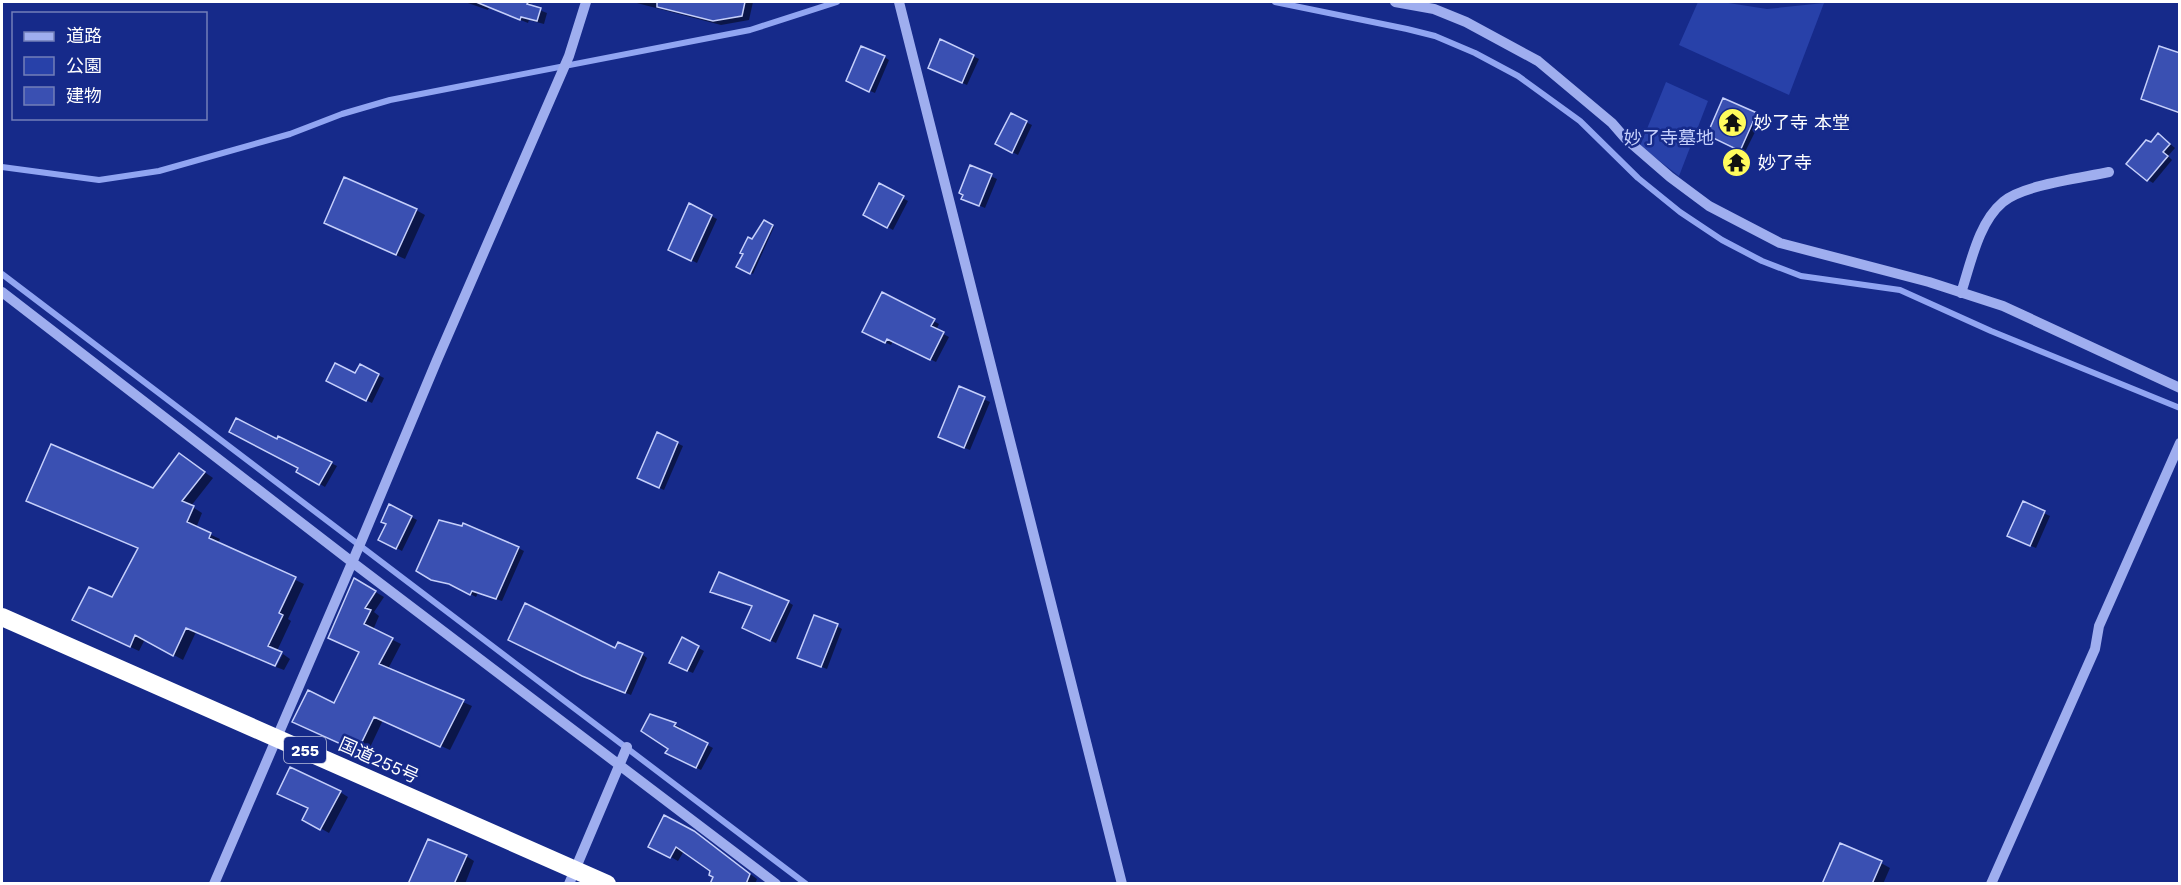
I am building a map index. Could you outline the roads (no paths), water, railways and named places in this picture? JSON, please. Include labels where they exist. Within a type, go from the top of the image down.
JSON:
[{"type":"highway","name":"国道255号","points":[[2,618],[277,738],[572,876],[607,884]]},
{"type":"street","points":[[214,884],[441,349],[569,56],[586,2]]},
{"type":"street","points":[[1395,2],[1434,9],[1466,22],[1538,61],[1612,123],[1625,138],[1670,177],[1709,206],[1755,231],[1780,243],[1929,282],[2003,306],[2180,388]]},
{"type":"street","points":[[900,4],[1122,884]]},
{"type":"street","points":[[1961,293],[1987,221],[2003,202],[2017,193],[2030,189],[2109,172]]},
{"type":"street","points":[[2,292],[352,562],[776,884]]},
{"type":"street","points":[[1991,884],[2095,649],[2099,626],[2180,443]]},
{"type":"street","points":[[572,876],[627,747]]},
{"type":"waterway","points":[[2,167],[99,180],[159,171],[290,134],[342,114],[390,100],[750,30],[837,2]]},
{"type":"waterway","points":[[1275,2],[1435,36],[1475,53],[1518,76],[1580,121],[1638,178],[1680,212],[1722,240],[1762,261],[1801,276],[1900,290],[1991,331],[2180,408]]},
{"type":"waterway","points":[[2,274],[806,884]]},
{"type":"place","name":"妙了寺 本堂","points":[[1733,122]]},
{"type":"place","name":"妙了寺","points":[[1737,162]]},
{"type":"park label","name":"妙了寺墓地","points":[[1669,137]]}]
